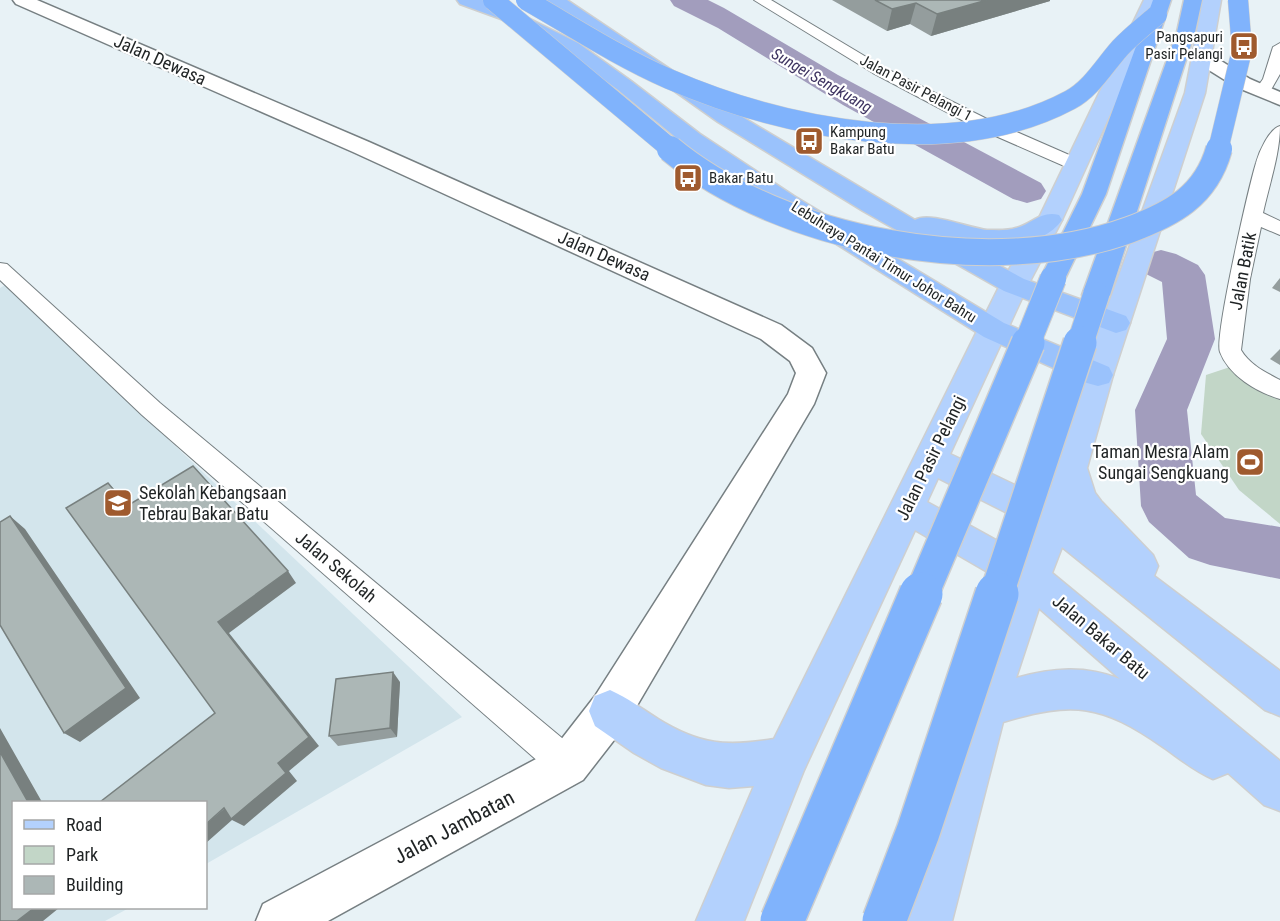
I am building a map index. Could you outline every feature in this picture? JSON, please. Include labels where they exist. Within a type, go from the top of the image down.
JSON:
[{"type":"highway","name":"Lebuhraya Pantai Timur Johor Bahru","points":[[466,0],[510,16],[571,48],[624,85],[692,139],[795,207],[994,330],[1098,375]]},
{"type":"highway","points":[[493,0],[680,157],[713,181],[756,204],[809,223],[862,238],[943,250],[981,251],[1059,248],[1116,236],[1165,215],[1185,203],[1204,183],[1216,159],[1242,49],[1238,0]]},
{"type":"highway","points":[[526,0],[624,57],[670,80],[721,99],[783,118],[823,126],[899,133],[963,131],[998,126],[1047,112],[1071,99],[1093,83],[1118,49],[1158,5]]},
{"type":"highway","points":[[555,0],[726,117],[872,206],[1021,273],[1116,323]]},
{"type":"highway","points":[[884,921],[918,832],[1186,32],[1193,0]]},
{"type":"highway","points":[[782,921],[1012,382],[1053,279],[1094,194],[1158,5]]},
{"type":"highway","points":[[872,206],[936,226],[989,237],[1018,236],[1050,220]]},
{"type":"main road","points":[[928,921],[986,706],[1031,578],[1054,521],[1098,375],[1154,208],[1196,93],[1212,0]]},
{"type":"main road","name":"Jalan Pasir Pelangi","points":[[720,921],[787,759],[906,508],[1021,273],[1158,5]]},
{"type":"main road","points":[[930,459],[1054,521],[1280,696]]},
{"type":"main road","points":[[1071,469],[1080,498],[1106,532],[1239,664]]},
{"type":"main road","name":"Jalan Bakar Batu","points":[[906,508],[1031,578],[1280,789]]},
{"type":"main road","points":[[986,706],[1055,689],[1074,688],[1120,700],[1154,716],[1280,805]]},
{"type":"main road","points":[[610,711],[650,739],[683,757],[724,767],[787,759]]},
{"type":"street","name":"Jalan Dewasa","points":[[22,0],[361,147],[771,332],[802,355],[811,373],[803,396],[610,711]]},
{"type":"street","name":"Jalan Pasir Pelangi 1","points":[[761,0],[878,70],[1073,172]]},
{"type":"street","points":[[1273,88],[1280,47]]},
{"type":"street","points":[[1203,58],[1273,88]]},
{"type":"street","points":[[1196,93],[1223,88],[1273,88]]},
{"type":"street","name":"Jalan Batik","points":[[1280,131],[1265,161],[1239,279],[1230,350],[1237,363],[1250,374],[1280,390]]},
{"type":"street","points":[[1254,216],[1280,229]]},
{"type":"street","name":"Jalan Sekolah","points":[[0,269],[151,409],[568,765]]},
{"type":"street","name":"Jalan Jambatan","points":[[280,921],[568,765],[610,711]]},
{"type":"shaded area","name":"Sekolah Kebangsaan Tebrau Bakar Batu","points":[[5,285],[462,717],[207,863],[207,801],[12,801],[12,909],[127,909],[105,921],[0,921],[0,288]]},
{"type":"green space","name":"Taman Mesra Alam Sungai Sengkuang","points":[[1230,367],[1280,396],[1280,524],[1239,490],[1201,434],[1206,375]]},
{"type":"building","points":[[875,0],[987,0],[937,14],[916,3],[892,9]]},
{"type":"building","points":[[193,466],[288,571],[218,622],[309,737],[278,763],[286,773],[231,819],[224,808],[207,823],[207,801],[101,801],[215,713],[66,508],[108,483],[127,506]]},
{"type":"building","points":[[10,516],[126,688],[64,733],[0,625],[0,522]]},
{"type":"building","points":[[393,672],[390,728],[329,736],[336,679]]},
{"type":"building","points":[[0,752],[27,801],[12,801],[12,909],[33,909],[17,921],[0,921]]},
{"type":"waterway","name":"Sungei Sengkuang","points":[[684,0],[728,22],[784,58],[912,130],[1027,191]]},
{"type":"waterway","name":"Sungei Sengkuang","points":[[1161,264],[1183,275],[1191,339],[1161,410],[1169,506],[1210,540],[1280,553]]},
{"type":"place","name":"Pangsapuri Pasir Pelangi","points":[[1244,46]]},
{"type":"place","name":"Kampung Bakar Batu","points":[[809,141]]},
{"type":"place","name":"Bakar Batu","points":[[688,178]]},
{"type":"place","name":"Taman Mesra Alam Sungai Sengkuang","points":[[1250,462]]},
{"type":"place","name":"Sekolah Kebangsaan Tebrau Bakar Batu","points":[[118,503]]}]
